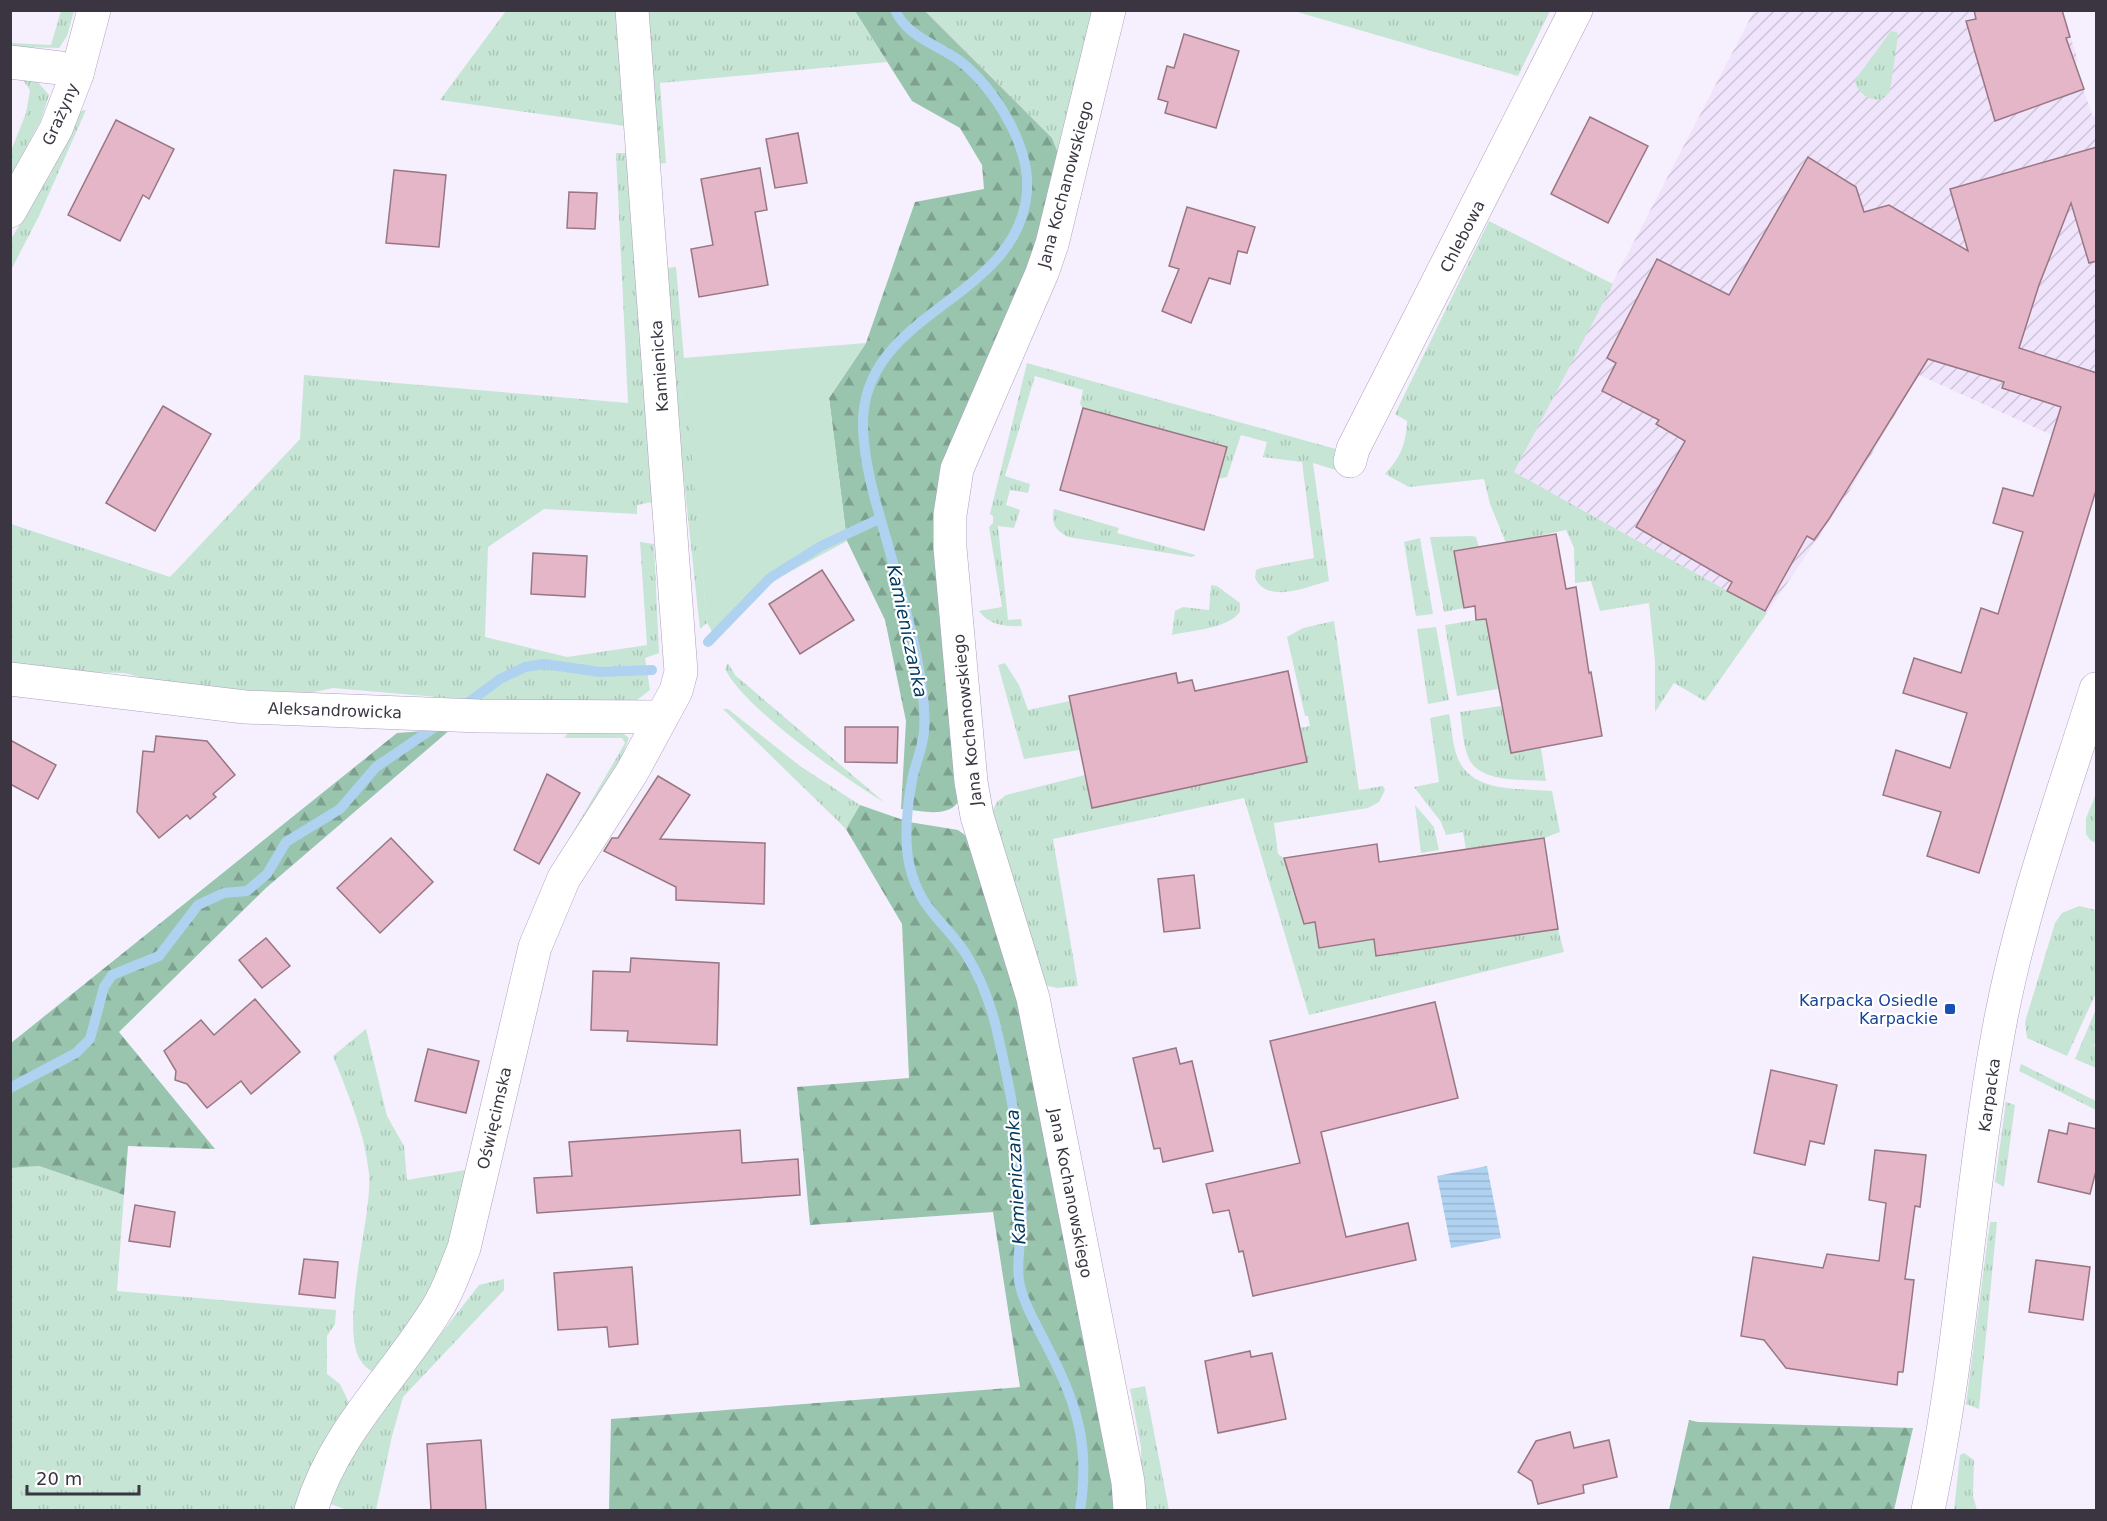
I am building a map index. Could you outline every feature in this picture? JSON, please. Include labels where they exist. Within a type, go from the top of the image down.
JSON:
[{"type":"street","name":"Grażyny","points":[[10,211],[56,129],[77,74],[94,10]]},
{"type":"street","name":"Kamienicka","points":[[632,10],[681,672],[676,691],[661,717]]},
{"type":"street","name":"Jana Kochanowskiego","points":[[1109,10],[1052,244],[1042,273],[957,469],[950,515],[950,548],[969,759],[977,816],[1033,998],[1128,1482],[1130,1510]]},
{"type":"street","name":"Chlebowa","points":[[1350,461],[1353,449],[1576,10]]},
{"type":"street","points":[[10,62],[60,68],[77,74]]},
{"type":"street","name":"Aleksandrowicka","points":[[10,679],[245,707],[479,716],[661,717]]},
{"type":"street","name":"Karpacka","points":[[1928,1510],[1947,1414],[1984,1126],[2006,994],[2032,888],[2097,689]]},
{"type":"street","name":"Oświęcimska","points":[[311,1510],[330,1463],[349,1429],[418,1338],[439,1305],[453,1276],[464,1248],[535,947],[545,919],[564,878],[632,772],[661,717]]},
{"type":"shaded area","points":[[1754,11],[2062,11],[2078,60],[2075,65],[2092,115],[2096,117],[2096,455],[1919,375],[1849,492],[1767,613],[1514,472]]},
{"type":"green space","points":[[61,11],[74,11],[67,36],[59,48],[14,47],[11,43],[51,45]]},
{"type":"green space","points":[[506,11],[618,11],[625,126],[440,100]]},
{"type":"green space","points":[[644,11],[855,11],[887,62],[660,83],[666,163],[657,164]]},
{"type":"green space","points":[[855,11],[925,11],[1052,138],[1060,158],[1044,238],[960,426],[960,798],[950,809],[935,812],[901,809],[906,721],[885,620],[847,541],[829,398],[866,343],[915,202],[984,189],[982,165],[960,128],[912,101]]},
{"type":"green space","points":[[925,11],[1095,11],[1060,158],[1052,138]]},
{"type":"green space","points":[[1294,11],[1550,11],[1518,76]]},
{"type":"green space","points":[[1891,31],[1897,32],[1898,36],[1890,91],[1880,99],[1869,98],[1859,91],[1855,80]]},
{"type":"green space","points":[[20,76],[37,81],[49,95],[41,120],[11,175],[11,151],[26,113],[30,90]]},
{"type":"green space","points":[[86,110],[39,216],[11,270],[11,239],[50,175],[80,111]]},
{"type":"green space","points":[[616,153],[628,153],[653,502],[637,505],[637,514],[544,509],[488,547],[485,637],[567,657],[647,645],[640,542],[654,544],[659,653],[645,658],[650,690],[637,700],[506,703],[333,688],[300,695],[250,696],[163,683],[124,673],[75,672],[11,665],[11,524],[170,577],[300,439],[304,375],[628,403]]},
{"type":"green space","points":[[1489,221],[1613,284],[1514,472],[1767,613],[1705,701],[1674,683],[1655,712],[1655,661],[1649,603],[1600,611],[1591,581],[1575,583],[1574,548],[1566,530],[1506,543],[1490,504],[1484,479],[1409,487],[1385,474],[1399,456],[1405,437],[1407,421],[1395,414]]},
{"type":"green space","points":[[676,267],[707,623],[700,629],[677,416],[667,268]]},
{"type":"green space","points":[[866,343],[829,398],[847,541],[773,581],[716,638],[707,623],[683,358]]},
{"type":"green space","points":[[1027,363],[1343,451],[1339,471],[1313,463],[1329,581],[1289,592],[1279,592],[1269,591],[1255,578],[1256,570],[1261,568],[1314,558],[1302,462],[1263,457],[1267,442],[1241,435],[1227,477],[1218,479],[1226,447],[1083,408],[1080,404],[1083,390],[1035,376],[1005,476],[1030,484],[1028,493],[1010,490],[1006,505],[1020,510],[1014,528],[998,526],[1008,620],[1021,619],[1022,626],[1004,625],[983,616],[979,611],[1002,607],[989,527],[993,523],[993,516],[990,514]]},
{"type":"green space","points":[[1054,509],[1119,528],[1117,533],[1196,555],[1192,557],[1068,537],[1055,526]]},
{"type":"green space","points":[[1430,537],[1476,537],[1479,547],[1454,552],[1464,608],[1444,612]]},
{"type":"green space","points":[[1420,538],[1433,614],[1416,616],[1404,542]]},
{"type":"green space","points":[[1211,585],[1217,586],[1240,603],[1240,612],[1227,622],[1172,635],[1175,611],[1183,607],[1209,610]]},
{"type":"green space","points":[[1487,618],[1498,689],[1457,696],[1445,625]]},
{"type":"green space","points":[[1334,621],[1359,790],[1383,786],[1385,790],[1379,802],[1368,808],[1274,823],[1278,854],[1284,858],[1304,924],[1315,922],[1319,948],[1374,939],[1377,956],[1558,929],[1564,952],[1309,1015],[1244,798],[1053,839],[1078,986],[1057,988],[1044,985],[991,813],[997,802],[1006,795],[1085,775],[1092,807],[1307,762],[1300,728],[1310,726],[1308,716],[1305,716],[1287,637],[1303,628]]},
{"type":"green space","points":[[1436,627],[1449,700],[1428,704],[1417,629]]},
{"type":"green space","points":[[728,663],[735,675],[884,802],[845,777],[773,722],[736,685],[725,669]]},
{"type":"green space","points":[[1005,663],[1019,685],[1028,710],[1070,701],[1079,750],[1024,759],[998,665]]},
{"type":"green space","points":[[1501,706],[1511,752],[1541,748],[1546,781],[1501,778],[1480,771],[1472,764],[1467,754],[1460,712]]},
{"type":"green space","points":[[723,709],[728,709],[800,766],[860,805],[846,829]]},
{"type":"green space","points":[[1449,714],[1455,751],[1464,768],[1473,777],[1498,787],[1552,791],[1560,832],[1544,838],[1466,850],[1463,832],[1446,835],[1441,822],[1414,787],[1439,782],[1430,718]]},
{"type":"green space","points":[[451,729],[266,888],[119,1032],[215,1149],[128,1146],[124,1195],[39,1166],[11,1168],[11,1043],[397,733]]},
{"type":"green space","points":[[569,732],[621,732],[629,738],[621,759],[562,851],[625,743],[622,738],[564,738]]},
{"type":"green space","points":[[2096,794],[2096,843],[2086,834],[2086,818]]},
{"type":"green space","points":[[860,805],[909,822],[958,830],[965,835],[971,848],[1017,1002],[1118,1510],[609,1510],[611,1419],[1020,1387],[993,1212],[810,1225],[797,1087],[909,1078],[902,924],[846,829]]},
{"type":"green space","points":[[1415,805],[1434,827],[1439,850],[1421,853]]},
{"type":"green space","points":[[2079,906],[2096,910],[2096,993],[2067,1056],[2027,1038],[2025,1022],[2055,923],[2062,913]]},
{"type":"green space","points":[[2096,1009],[2094,1046],[2096,1047],[2096,1068],[2075,1059]]},
{"type":"green space","points":[[366,1029],[387,1116],[404,1146],[407,1180],[471,1169],[457,1222],[429,1297],[374,1373],[363,1364],[356,1349],[353,1327],[357,1274],[369,1194],[369,1174],[360,1129],[333,1056]]},
{"type":"green space","points":[[2021,1064],[2096,1101],[2096,1110],[2019,1071]]},
{"type":"green space","points":[[2006,1102],[2015,1105],[2004,1187],[1995,1182]]},
{"type":"green space","points":[[39,1166],[124,1195],[117,1291],[336,1310],[335,1324],[327,1336],[327,1374],[340,1384],[349,1403],[300,1510],[11,1510],[11,1168]]},
{"type":"green space","points":[[1990,1222],[1997,1222],[1979,1409],[1966,1404]]},
{"type":"green space","points":[[504,1279],[504,1290],[403,1397],[376,1510],[347,1510],[328,1503],[351,1449],[479,1285]]},
{"type":"green space","points":[[1145,1386],[1169,1510],[1142,1510],[1141,1447],[1130,1389]]},
{"type":"green space","points":[[1689,1420],[1913,1428],[1894,1510],[1669,1510]]},
{"type":"green space","points":[[1964,1453],[1974,1460],[1973,1496],[1977,1510],[1954,1510],[1960,1455]]},
{"type":"water","points":[[1487,1166],[1501,1238],[1451,1248],[1437,1176]]},
{"type":"building","points":[[1974,10],[2062,10],[2070,37],[2066,38],[2084,89],[1995,121],[1966,21],[1976,19]]},
{"type":"building","points":[[1184,34],[1239,51],[1216,128],[1165,113],[1168,102],[1158,99],[1167,66],[1174,68]]},
{"type":"building","points":[[1590,117],[1648,146],[1608,223],[1551,194]]},
{"type":"building","points":[[116,120],[174,149],[149,199],[143,195],[120,241],[68,215]]},
{"type":"building","points":[[798,133],[807,183],[775,188],[766,139]]},
{"type":"building","points":[[2097,147],[2097,261],[2089,263],[2071,203],[2039,285],[2019,348],[2097,373],[2097,487],[1979,873],[1927,856],[1941,812],[1883,795],[1896,750],[1950,768],[1967,713],[1903,693],[1914,658],[1961,673],[1981,608],[1998,614],[2023,532],[1993,523],[2003,488],[2033,496],[2061,407],[2002,388],[2004,382],[1928,359],[1829,519],[1814,540],[1807,536],[1765,611],[1727,591],[1732,582],[1636,527],[1685,441],[1656,424],[1659,420],[1602,391],[1616,363],[1607,358],[1657,259],[1729,295],[1808,157],[1856,187],[1864,212],[1889,205],[1968,251],[1950,189]]},
{"type":"building","points":[[760,168],[767,210],[755,212],[768,285],[699,297],[691,249],[713,245],[701,179]]},
{"type":"building","points":[[394,170],[446,175],[439,247],[386,243]]},
{"type":"building","points":[[569,192],[597,193],[595,229],[567,228]]},
{"type":"building","points":[[1187,207],[1255,227],[1247,253],[1238,251],[1230,284],[1209,278],[1191,323],[1162,311],[1179,269],[1169,266]]},
{"type":"building","points":[[163,406],[211,434],[155,531],[106,503]]},
{"type":"building","points":[[1083,408],[1227,447],[1204,530],[1060,490]]},
{"type":"building","points":[[1556,534],[1566,589],[1576,587],[1589,673],[1591,672],[1602,736],[1511,753],[1486,619],[1476,620],[1475,606],[1464,608],[1454,551]]},
{"type":"building","points":[[533,553],[587,556],[585,597],[531,594]]},
{"type":"building","points":[[822,570],[854,620],[800,654],[769,604]]},
{"type":"building","points":[[1288,671],[1307,762],[1092,808],[1069,696],[1176,673],[1178,683],[1192,680],[1195,691]]},
{"type":"building","points":[[845,727],[898,727],[897,763],[845,762]]},
{"type":"building","points":[[156,736],[207,741],[235,775],[213,794],[216,797],[190,819],[187,815],[159,838],[137,812],[143,751],[154,752]]},
{"type":"building","points":[[10,740],[56,765],[38,799],[10,784]]},
{"type":"building","points":[[547,774],[580,793],[539,864],[514,850]]},
{"type":"building","points":[[658,776],[690,795],[660,839],[765,843],[764,904],[676,900],[676,887],[604,851],[612,838],[618,838]]},
{"type":"building","points":[[391,838],[433,882],[380,933],[337,888]]},
{"type":"building","points":[[1544,838],[1558,929],[1376,956],[1374,939],[1319,948],[1315,922],[1304,924],[1284,858],[1377,844],[1379,862]]},
{"type":"building","points":[[1194,875],[1200,928],[1164,932],[1158,879]]},
{"type":"building","points":[[266,938],[290,966],[262,988],[239,960]]},
{"type":"building","points":[[631,958],[719,963],[717,1045],[627,1041],[628,1031],[591,1030],[593,971],[630,972]]},
{"type":"building","points":[[255,999],[300,1052],[251,1094],[241,1081],[207,1108],[187,1084],[175,1080],[176,1071],[164,1051],[201,1020],[214,1035]]},
{"type":"building","points":[[1435,1002],[1458,1098],[1321,1132],[1346,1237],[1408,1223],[1416,1260],[1253,1296],[1243,1251],[1239,1252],[1229,1210],[1213,1213],[1206,1184],[1300,1163],[1270,1041]]},
{"type":"building","points":[[1176,1048],[1180,1064],[1192,1061],[1213,1151],[1163,1162],[1160,1148],[1154,1149],[1133,1058]]},
{"type":"building","points":[[428,1049],[479,1061],[466,1113],[415,1101]]},
{"type":"building","points":[[1771,1070],[1837,1085],[1824,1144],[1810,1141],[1805,1165],[1754,1153]]},
{"type":"building","points":[[2069,1123],[2097,1129],[2097,1167],[2090,1194],[2038,1182],[2049,1130],[2067,1134]]},
{"type":"building","points":[[740,1130],[742,1163],[798,1159],[800,1195],[537,1213],[534,1178],[572,1176],[569,1142]]},
{"type":"building","points":[[1875,1150],[1926,1155],[1920,1207],[1915,1206],[1905,1279],[1914,1280],[1903,1372],[1898,1372],[1897,1385],[1786,1368],[1764,1340],[1741,1336],[1753,1257],[1823,1268],[1827,1254],[1879,1261],[1886,1203],[1869,1200]]},
{"type":"building","points":[[135,1205],[175,1212],[170,1247],[129,1241]]},
{"type":"building","points":[[304,1259],[338,1262],[335,1298],[299,1294]]},
{"type":"building","points":[[2036,1260],[2090,1267],[2083,1320],[2029,1312]]},
{"type":"building","points":[[632,1267],[638,1344],[609,1347],[607,1327],[558,1330],[554,1273]]},
{"type":"building","points":[[1250,1351],[1251,1357],[1272,1353],[1286,1419],[1218,1433],[1205,1361]]},
{"type":"building","points":[[1570,1432],[1574,1448],[1609,1440],[1617,1477],[1583,1485],[1584,1493],[1538,1504],[1532,1481],[1518,1472],[1536,1441]]},
{"type":"building","points":[[481,1440],[486,1510],[431,1510],[427,1444]]},
{"type":"waterway","name":"Kamieniczanka","points":[[895,10],[915,34],[960,61],[986,87],[1008,119],[1023,155],[1026,173],[1027,191],[1017,228],[997,258],[971,284],[911,330],[886,357],[869,388],[863,428],[867,464],[910,628],[923,699],[923,737],[912,780],[906,832],[909,863],[913,879],[925,903],[972,964],[994,1018],[1019,1148],[1022,1192],[1019,1281],[1028,1307],[1059,1370],[1074,1408],[1082,1447],[1083,1488],[1080,1510]]},
{"type":"waterway","points":[[708,642],[770,578],[821,546],[879,519]]},
{"type":"waterway","points":[[461,708],[500,679],[525,667],[544,664],[600,672],[652,670]]},
{"type":"waterway","points":[[10,1088],[76,1053],[90,1039],[104,987],[112,975],[159,956],[198,905],[224,893],[247,891],[267,874],[286,842],[340,809],[376,767],[441,723]]},
{"type":"place","name":"Karpacka Osiedle Karpackie","points":[[1950,1009]]}]
